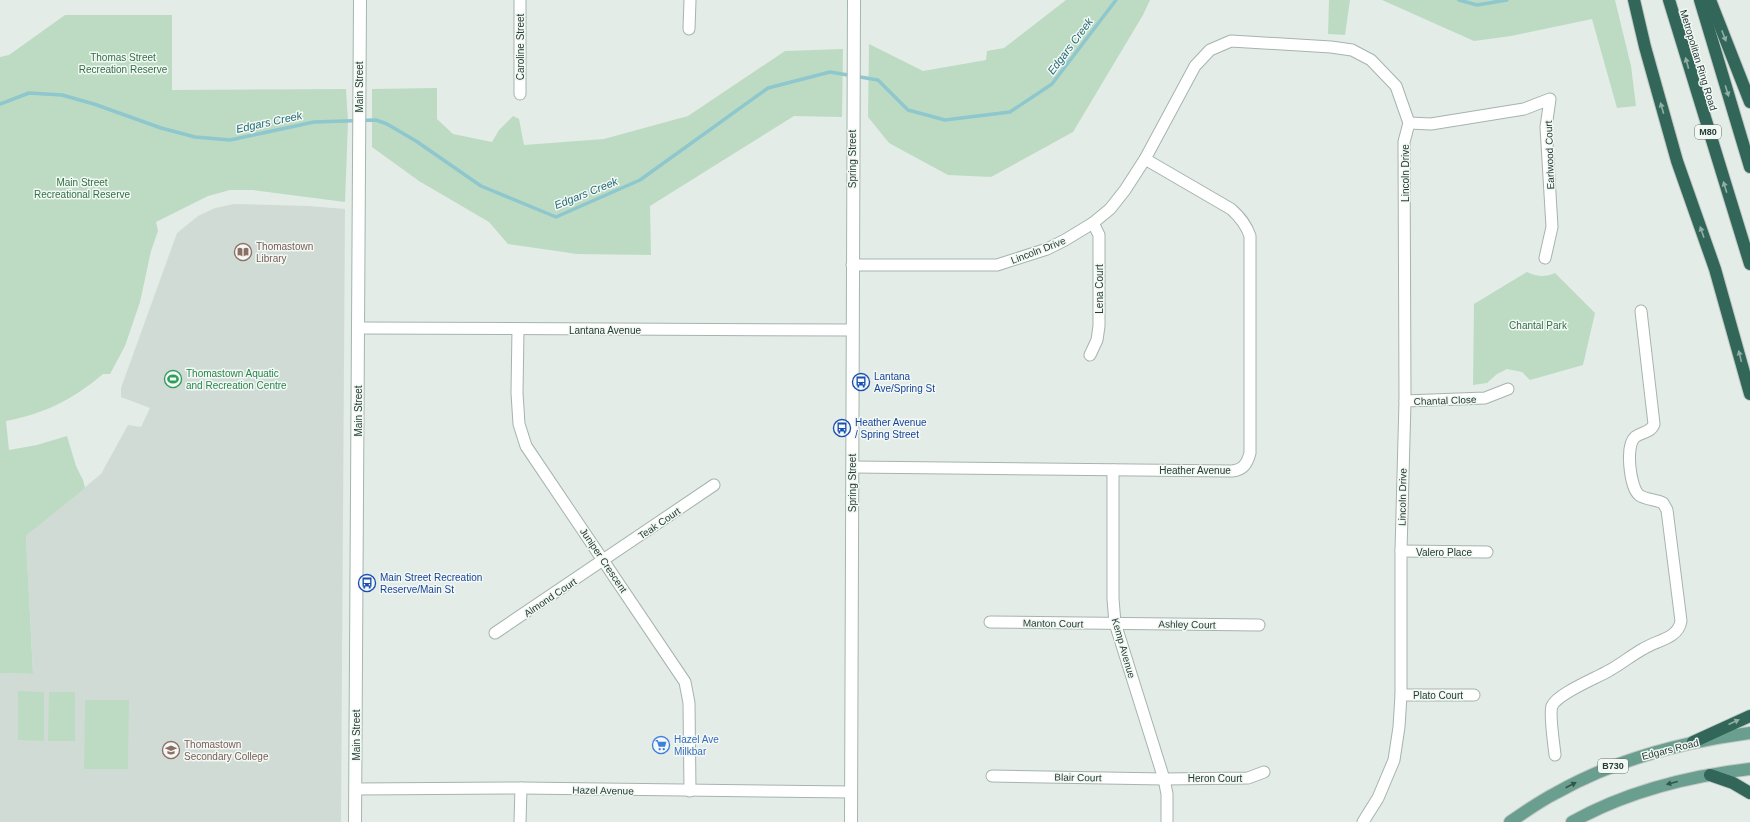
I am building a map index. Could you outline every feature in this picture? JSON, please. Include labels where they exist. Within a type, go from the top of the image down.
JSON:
[{"type":"highway","points":[[1634,0],[1645,47],[1675,154],[1720,284],[1750,394]]},
{"type":"highway","name":"Metropolitan Ring Road","points":[[1669,0],[1750,264]]},
{"type":"highway","name":"Metropolitan Ring Road","points":[[1700,0],[1750,167]]},
{"type":"highway","points":[[1710,0],[1750,102]]},
{"type":"highway","points":[[1693,742],[1750,716]]},
{"type":"highway","points":[[1710,775],[1733,783],[1750,793]]},
{"type":"main road","name":"Edgars Road","points":[[1510,822],[1556,793],[1595,774],[1643,755],[1693,742],[1750,733]]},
{"type":"main road","points":[[1572,822],[1602,807],[1648,790],[1710,775],[1750,768]]},
{"type":"street","name":"Main Street","points":[[356,822],[360,0]]},
{"type":"street","name":"Caroline Street","points":[[520,0],[520,94]]},
{"type":"street","points":[[689,29],[690,0]]},
{"type":"street","name":"Spring Street","points":[[851,822],[852,103],[854,0]]},
{"type":"street","name":"Lincoln Drive","points":[[852,265],[997,265],[1047,248],[1065,240],[1093,223],[1110,209],[1125,190],[1145,159],[1194,66],[1210,50],[1231,41],[1331,46],[1352,50],[1371,60],[1396,86],[1409,123],[1404,142],[1404,401],[1401,552],[1402,695],[1400,727],[1394,760],[1378,798],[1363,822]]},
{"type":"street","name":"Earlwood Court","points":[[1409,123],[1431,124],[1524,108],[1550,99],[1546,126],[1552,227],[1544,258]]},
{"type":"street","name":"Heather Avenue","points":[[852,468],[1232,471],[1239,470],[1244,466],[1248,461],[1250,453],[1250,236],[1247,227],[1241,218],[1231,209],[1145,159]]},
{"type":"street","name":"Lena Court","points":[[1090,355],[1097,340],[1099,326],[1099,235],[1093,223]]},
{"type":"street","points":[[1555,755],[1551,710],[1555,702],[1578,686],[1609,671],[1644,648],[1673,635],[1680,627],[1681,621],[1667,510],[1663,503],[1642,497],[1635,491],[1629,453],[1629,447],[1635,437],[1651,429],[1654,424],[1641,311]]},
{"type":"street","name":"Lantana Avenue","points":[[358,328],[852,330]]},
{"type":"street","name":"Juniper Crescent","points":[[518,329],[518,416],[526,446],[685,682],[689,703],[690,791]]},
{"type":"street","name":"Chantal Close","points":[[1404,401],[1485,398],[1508,389]]},
{"type":"street","name":"Kemp Avenue","points":[[1113,470],[1113,599],[1115,623],[1164,779],[1167,794],[1167,822]]},
{"type":"street","name":"Teak Court","points":[[604,561],[714,485]]},
{"type":"street","name":"Valero Place","points":[[1401,552],[1487,552]]},
{"type":"street","name":"Almond Court","points":[[495,633],[604,561]]},
{"type":"street","name":"Manton Court","points":[[990,622],[1115,623]]},
{"type":"street","name":"Ashley Court","points":[[1115,623],[1259,625]]},
{"type":"street","name":"Plato Court","points":[[1402,695],[1474,695]]},
{"type":"street","name":"Heron Court","points":[[1164,779],[1248,778],[1264,772]]},
{"type":"street","name":"Blair Court","points":[[992,776],[1164,779]]},
{"type":"street","points":[[520,822],[521,788]]},
{"type":"street","name":"Hazel Avenue","points":[[356,789],[521,788],[851,792]]},
{"type":"shaded area","points":[[234,204],[309,206],[345,209],[341,822],[0,822],[0,673],[33,674],[26,536],[101,474],[128,425],[141,427],[150,408],[121,397],[121,388],[177,233],[198,216],[215,208]]},
{"type":"green space","points":[[1066,0],[1150,0],[1143,15],[1073,132],[991,177],[948,175],[889,143],[868,117],[869,44],[923,71],[986,60],[987,51],[1004,48]]},
{"type":"green space","points":[[1329,0],[1350,0],[1345,35],[1328,34]]},
{"type":"green space","points":[[1382,0],[1615,0],[1631,66],[1636,106],[1617,108],[1592,19],[1511,36],[1474,41]]},
{"type":"green space","name":"Main Street Recreational Reserve","points":[[65,15],[172,15],[172,90],[346,89],[348,122],[345,202],[253,190],[230,190],[208,196],[156,222],[158,231],[151,251],[140,302],[125,346],[110,374],[103,374],[80,391],[58,404],[34,414],[6,421],[9,450],[37,445],[67,436],[76,466],[85,488],[26,536],[33,674],[0,673],[0,57],[9,55]]},
{"type":"green space","points":[[843,49],[842,117],[794,116],[650,206],[651,255],[577,254],[508,244],[489,222],[419,181],[372,147],[372,89],[437,88],[437,119],[453,134],[492,142],[499,130],[513,116],[519,119],[524,145],[604,139],[688,116],[785,51]]},
{"type":"green space","name":"Chantal Park","points":[[1527,272],[1541,276],[1555,273],[1595,313],[1583,365],[1530,380],[1522,372],[1507,369],[1497,374],[1487,383],[1473,385],[1474,304]]},
{"type":"green space","points":[[18,691],[44,692],[44,741],[18,740]]},
{"type":"green space","points":[[49,692],[75,692],[75,741],[48,741]]},
{"type":"green space","points":[[85,700],[129,700],[128,769],[84,769]]},
{"type":"waterway","name":"Edgars Creek","points":[[0,104],[29,93],[62,95],[94,104],[161,128],[195,137],[230,140],[314,122],[376,120],[387,124],[416,141],[481,186],[556,217],[640,180],[768,88],[830,72],[878,80],[908,110],[945,120],[1010,112],[1052,84],[1116,0]]},
{"type":"waterway","name":"Edgars Creek","points":[[1459,0],[1477,5],[1507,0]]},
{"type":"place","name":"Thomastown Library","points":[[243,252]]},
{"type":"place","name":"Thomastown Aquatic and Recreation Centre","points":[[173,379]]},
{"type":"place","name":"Lantana Ave/Spring St","points":[[861,382]]},
{"type":"place","name":"Heather Avenue / Spring Street","points":[[842,428]]},
{"type":"place","name":"Main Street Recreation Reserve/Main St","points":[[367,583]]},
{"type":"place","name":"Hazel Ave Milkbar","points":[[661,745]]},
{"type":"place","name":"Thomastown Secondary College","points":[[171,750]]},
{"type":"park label","name":"Thomas Street Recreation Reserve","points":[[123,62]]}]
